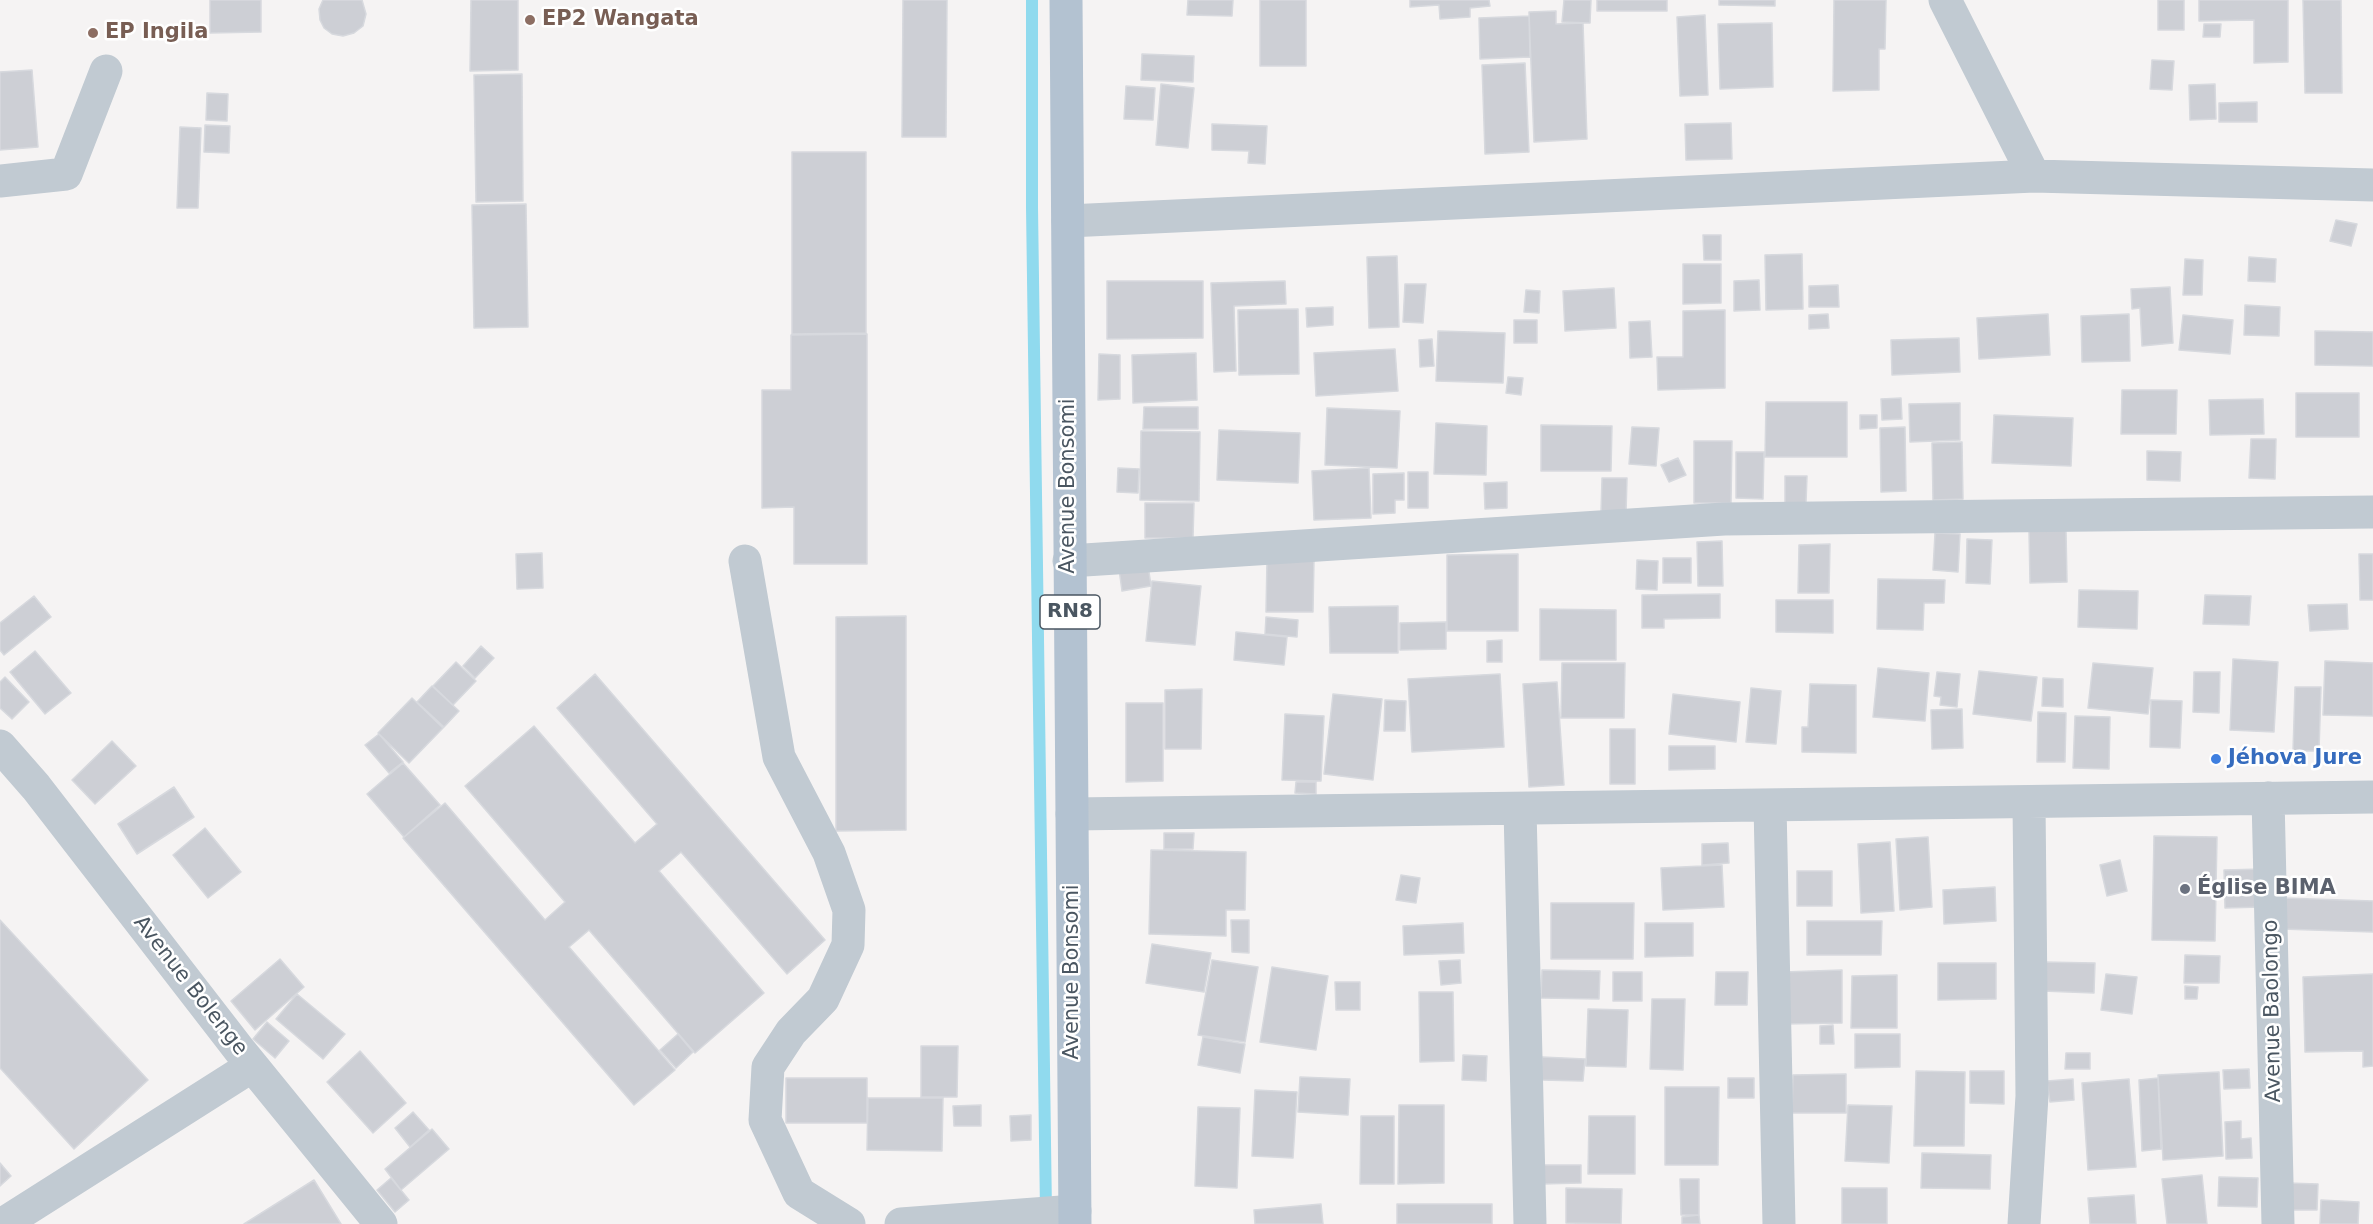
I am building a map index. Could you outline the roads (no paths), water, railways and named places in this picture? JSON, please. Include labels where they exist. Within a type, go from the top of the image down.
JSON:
[{"type":"main road","name":"Avenue Bonsomi","points":[[1066,0],[1075,1218]]},
{"type":"street","points":[[1945,0],[2034,176]]},
{"type":"street","points":[[0,181],[66,174],[106,70]]},
{"type":"street","points":[[1068,221],[2034,176],[2373,185]]},
{"type":"street","points":[[1069,561],[1724,519],[2373,512]]},
{"type":"street","points":[[745,561],[779,758],[829,853],[849,910],[848,945],[823,999],[791,1032],[768,1068],[765,1120],[799,1193],[849,1224]]},
{"type":"street","name":"Avenue Bolenge","points":[[0,746],[36,787],[252,1066],[381,1224]]},
{"type":"street","points":[[1072,814],[2373,797]]},
{"type":"street","name":"Avenue Baolongo","points":[[2268,798],[2278,1224]]},
{"type":"street","points":[[2024,1224],[2032,1096],[2030,803]]},
{"type":"street","points":[[1770,805],[1779,1224]]},
{"type":"street","points":[[1520,809],[1530,1224]]},
{"type":"street","points":[[3,1224],[252,1066]]},
{"type":"street","points":[[901,1224],[1075,1218]]},
{"type":"waterway","points":[[1032,0],[1032,207],[1046,1211]]},
{"type":"place","name":"EP2 Wangata","points":[[530,20]]},
{"type":"place","name":"EP Ingila","points":[[93,33]]},
{"type":"place","name":"Jéhova Jure","points":[[2216,759]]},
{"type":"place","name":"Église BIMA","points":[[2185,889]]}]
